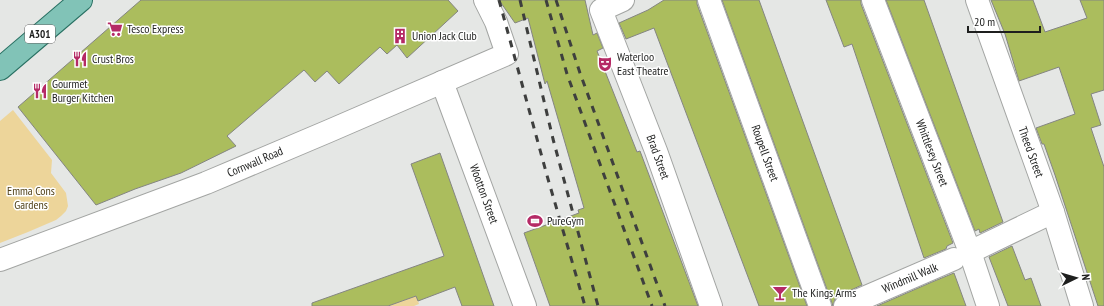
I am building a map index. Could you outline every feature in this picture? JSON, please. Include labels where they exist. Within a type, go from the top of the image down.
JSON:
[{"type":"main road","name":"A301","points":[[0,69],[81,0]]},
{"type":"street","name":"Cornwall Road","points":[[0,260],[206,183],[507,54],[496,22],[485,0]]},
{"type":"street","name":"Roupell Street","points":[[709,0],[820,306]]},
{"type":"street","name":"Whittlesey Street","points":[[873,0],[962,256],[988,306]]},
{"type":"street","name":"Theed Street","points":[[976,0],[1053,212],[1082,306]]},
{"type":"street","name":"Brad Street","points":[[613,3],[656,151],[711,306]]},
{"type":"street","name":"Wootton Street","points":[[442,82],[525,306]]},
{"type":"street","name":"Windmill Walk","points":[[845,306],[962,256],[1053,212]]},
{"type":"green space","name":"Emma Cons Gardens","points":[[13,110],[52,160],[51,173],[66,193],[68,206],[66,211],[56,220],[0,243],[0,121]]},
{"type":"green space","points":[[416,296],[419,304],[414,306],[388,306]]},
{"type":"building","points":[[141,0],[448,0],[458,11],[407,58],[397,45],[387,54],[380,47],[339,84],[327,71],[315,82],[304,70],[227,136],[236,146],[181,173],[135,189],[96,205],[18,107]]},
{"type":"building","points":[[499,0],[585,0],[593,35],[597,33],[603,48],[597,51],[637,152],[640,151],[698,306],[550,306],[524,233],[579,213],[578,210],[584,208],[547,81],[545,84],[528,18],[515,23]]},
{"type":"building","points":[[664,0],[697,0],[697,4],[807,306],[759,306],[654,28],[626,39],[619,23],[648,10]]},
{"type":"building","points":[[722,0],[759,0],[862,285],[840,295],[835,299],[833,306]]},
{"type":"building","points":[[826,0],[861,0],[861,4],[953,243],[947,246],[946,249],[924,258],[852,44],[844,47]]},
{"type":"building","points":[[886,0],[924,0],[1003,222],[980,233],[979,229],[975,231]]},
{"type":"building","points":[[991,0],[1033,0],[1045,32],[1087,18],[1080,0],[1104,0],[1104,90],[1091,94],[1101,125],[1091,128],[1104,167],[1104,306],[1098,306],[1055,175],[1044,144],[1042,144],[1036,128],[1075,114],[1059,67],[1019,81],[1005,34]]},
{"type":"building","points":[[440,153],[494,306],[462,306],[455,287],[418,301],[416,296],[388,306],[312,306],[312,303],[444,256],[411,164]]},
{"type":"building","points":[[1012,246],[1025,280],[1031,278],[1041,306],[1008,306],[989,257]]},
{"type":"building","points":[[954,273],[966,306],[877,306],[932,282]]},
{"type":"railway","points":[[499,0],[548,179],[585,306]]},
{"type":"railway","points":[[520,0],[553,139],[598,306]]},
{"type":"railway","points":[[546,0],[567,74],[652,306]]},
{"type":"railway","points":[[556,0],[580,73],[665,306]]},
{"type":"place","name":"Tesco Express","points":[[115,29]]},
{"type":"place","name":"Union Jack Club","points":[[400,36]]},
{"type":"place","name":"Crust Bros","points":[[80,59]]},
{"type":"place","name":"Waterloo East Theatre","points":[[605,64]]},
{"type":"place","name":"Gourmet Burger Kitchen","points":[[40,91]]},
{"type":"place","name":"PureGym","points":[[535,221]]},
{"type":"place","name":"The Kings Arms","points":[[780,293]]}]
